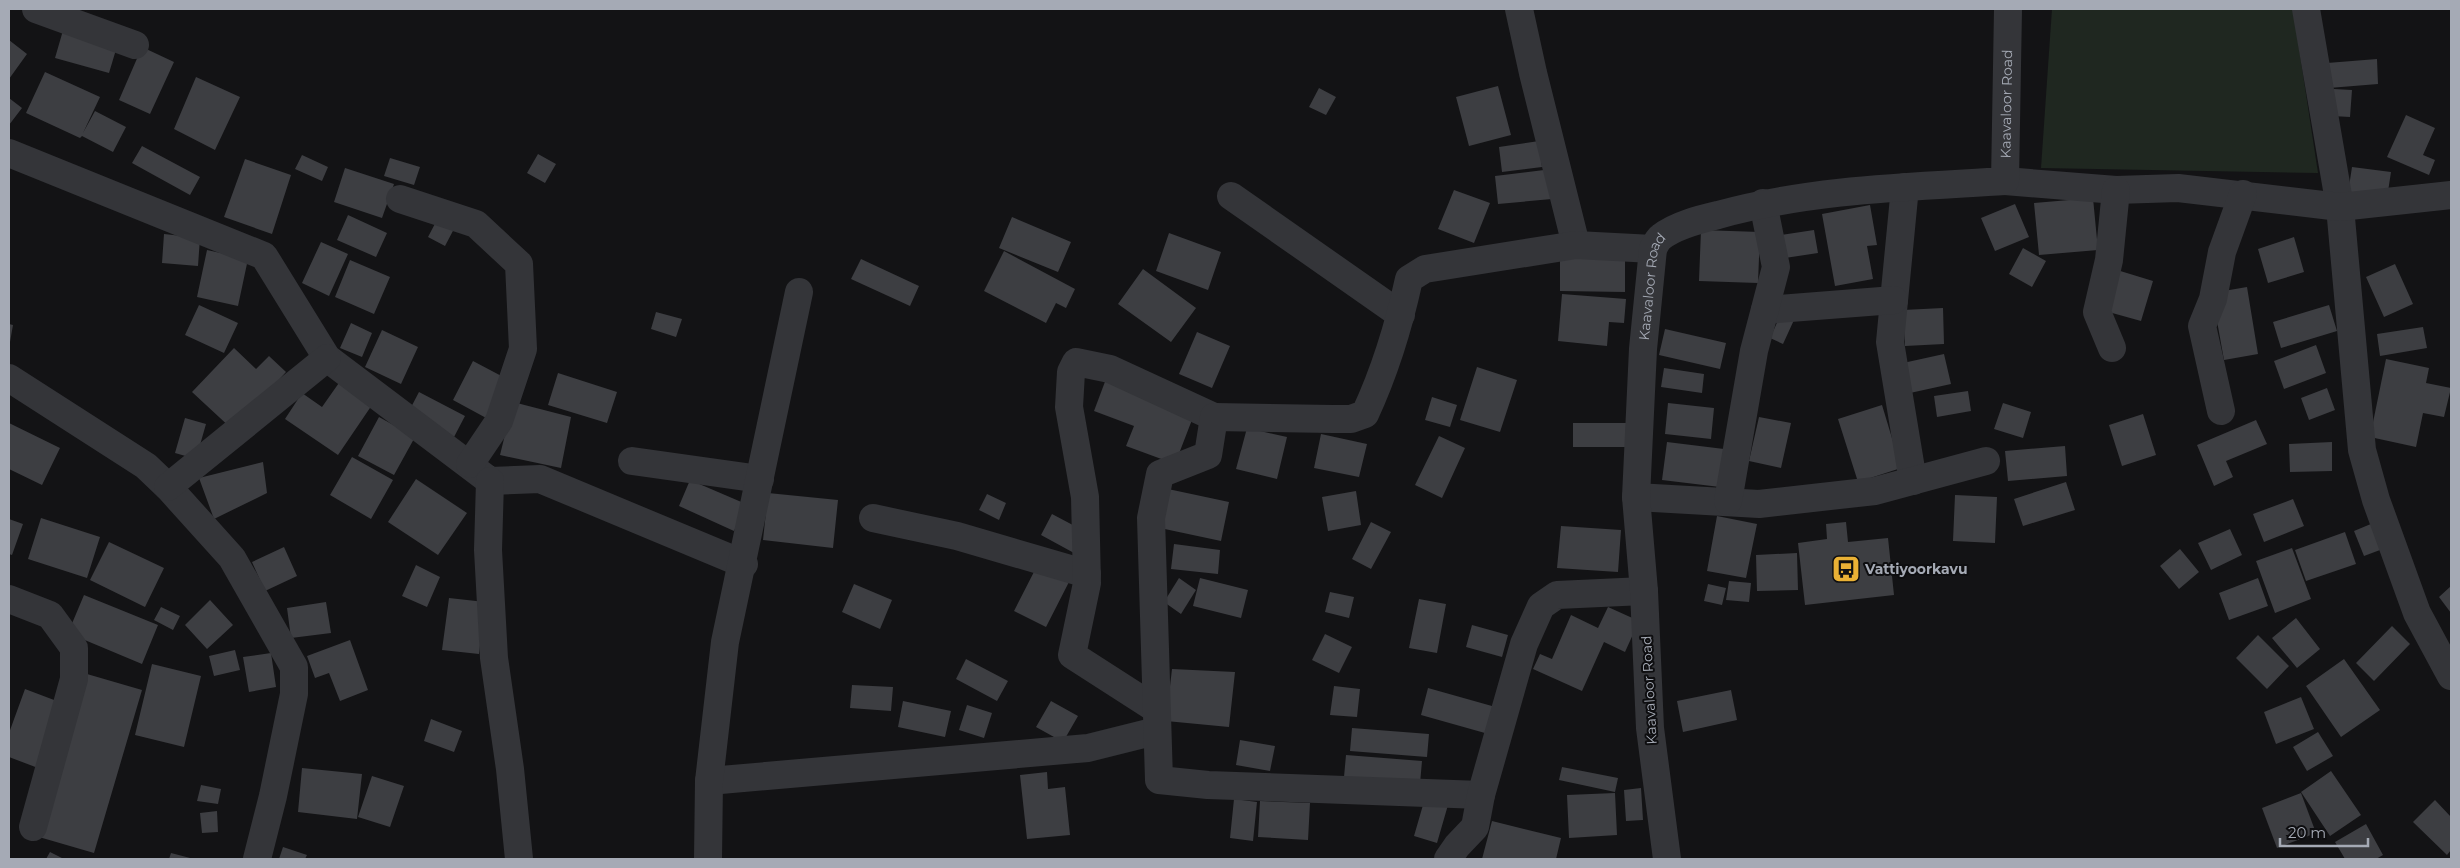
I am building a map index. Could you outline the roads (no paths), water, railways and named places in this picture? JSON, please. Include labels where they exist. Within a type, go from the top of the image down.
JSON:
[{"type":"street","points":[[36,9],[135,45]]},
{"type":"street","points":[[1519,9],[1576,245]]},
{"type":"street","name":"Kaavaloor Road","points":[[1667,859],[1650,728],[1644,591],[1636,497],[1643,349],[1653,249],[1661,237],[1680,228],[1704,218],[1763,203],[1837,192],[2005,181],[2008,9]]},
{"type":"street","points":[[2306,9],[2340,208],[2362,450],[2376,500],[2418,613],[2451,676]]},
{"type":"street","points":[[9,153],[264,256],[327,358],[470,464],[490,481],[540,479],[744,564]]},
{"type":"street","points":[[2005,181],[2116,190],[2178,188],[2243,194],[2340,208],[2451,195]]},
{"type":"street","points":[[1905,187],[1890,342],[1914,481]]},
{"type":"street","points":[[2112,348],[2096,312],[2109,260],[2116,190]]},
{"type":"street","points":[[2221,412],[2202,326],[2213,299],[2222,252],[2243,194]]},
{"type":"street","points":[[1231,196],[1401,315]]},
{"type":"street","points":[[400,199],[476,224],[519,264],[523,349],[499,421],[470,464]]},
{"type":"street","points":[[1728,501],[1754,351],[1776,267],[1763,203]]},
{"type":"street","points":[[1156,720],[1072,655],[1087,583],[1086,497],[1069,406],[1071,372],[1076,362],[1110,370],[1214,417],[1350,419],[1364,414],[1377,390],[1401,315],[1409,279],[1424,269],[1576,245],[1653,249]]},
{"type":"street","points":[[708,859],[709,781],[725,642],[744,564],[799,292]]},
{"type":"street","points":[[1764,310],[1894,300]]},
{"type":"street","points":[[168,487],[327,358]]},
{"type":"street","points":[[9,378],[146,466],[168,487],[232,558],[294,667],[294,694],[273,796],[257,859]]},
{"type":"street","points":[[1214,417],[1208,455],[1160,474],[1151,518],[1159,780],[1208,785],[1481,795]]},
{"type":"street","points":[[632,461],[760,479]]},
{"type":"street","points":[[1636,497],[1760,504],[1875,491],[1986,461]]},
{"type":"street","points":[[490,481],[488,550],[494,658],[510,769],[519,859]]},
{"type":"street","points":[[873,518],[957,536],[1087,574]]},
{"type":"street","points":[[1448,859],[1474,827],[1481,795],[1524,644],[1541,606],[1557,595],[1644,591]]},
{"type":"street","points":[[9,600],[50,615],[74,648],[74,679],[33,827]]},
{"type":"street","points":[[709,781],[1088,748],[1156,720]]},
{"type":"place","name":"Vattiyoorkavu","points":[[1846,569]]}]
